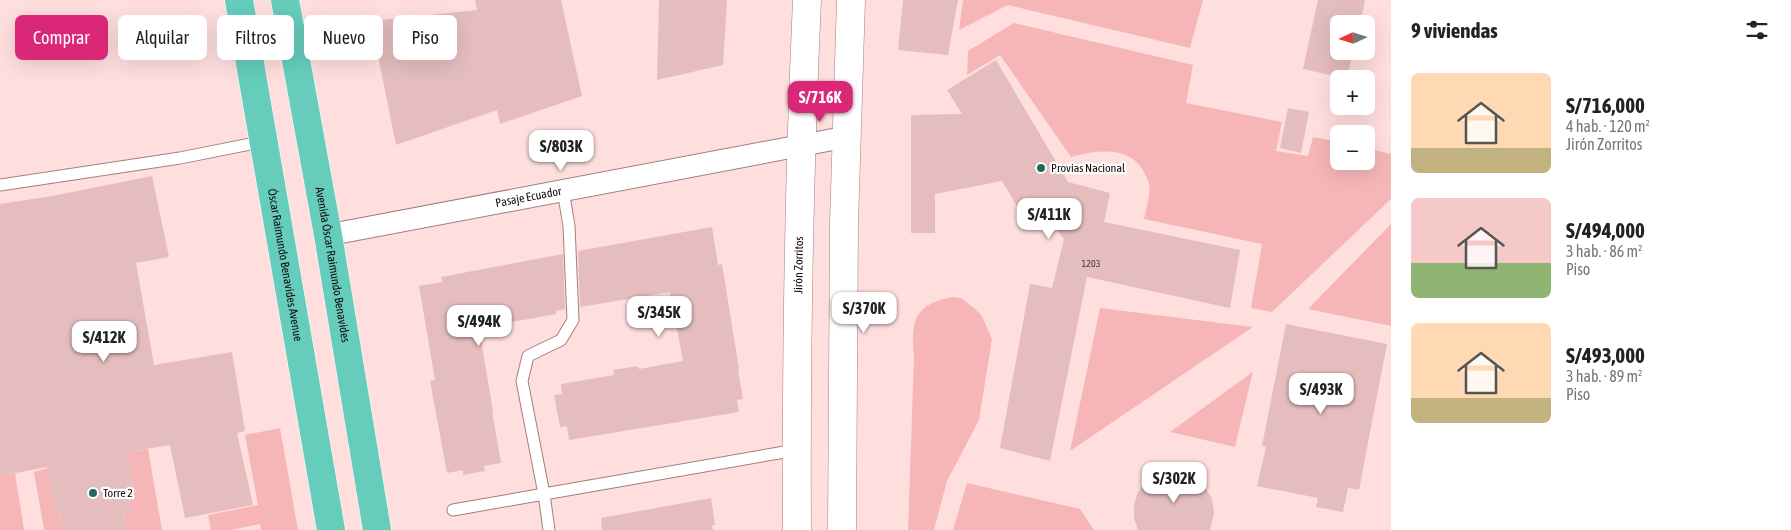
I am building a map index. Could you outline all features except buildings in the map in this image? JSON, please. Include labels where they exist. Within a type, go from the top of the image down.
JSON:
[{"type":"main road","name":"Óscar Raimundo Benavides Avenue","points":[[239,0],[331,530]]},
{"type":"main road","name":"Avenida Óscar Raimundo Benavides","points":[[285,0],[328,234],[377,530]]},
{"type":"main road","name":"Jirón Zorritos","points":[[797,530],[796,450],[801,146],[807,0]]},
{"type":"main road","points":[[842,530],[844,232],[852,0]]},
{"type":"street","name":"Pasaje Ecuador","points":[[328,234],[846,137]]},
{"type":"lane","points":[[0,185],[180,158],[264,141]]},
{"type":"lane","points":[[549,530],[522,380],[528,356],[561,340],[574,320],[569,226],[563,190]]},
{"type":"lane","points":[[453,510],[796,450]]},
{"type":"shaded area","points":[[963,0],[1203,0],[1190,48],[1008,5],[959,30]]},
{"type":"shaded area","points":[[1014,23],[1193,65],[1186,103],[1282,122],[1276,151],[1308,156],[1313,137],[1330,140],[1330,170],[1375,170],[1375,150],[1391,154],[1391,199],[1272,312],[1251,308],[1262,244],[1144,219],[1149,197],[1149,183],[1139,165],[1131,158],[1112,152],[1071,157],[1000,55],[967,75],[968,51]]},
{"type":"shaded area","points":[[1391,224],[1391,326],[1308,309]]},
{"type":"shaded area","points":[[952,297],[961,298],[982,316],[992,339],[979,420],[947,481],[934,530],[908,530],[914,325],[922,310],[939,300]]},
{"type":"shaded area","points":[[1100,308],[1253,327],[1070,451]]},
{"type":"shaded area","points":[[1253,372],[1235,447],[1170,432]]},
{"type":"shaded area","points":[[280,428],[298,530],[261,530],[260,524],[231,530],[211,530],[208,515],[258,505],[245,435]]},
{"type":"shaded area","points":[[148,449],[162,530],[127,530],[123,512],[131,510],[129,497],[134,495],[131,474],[122,453]]},
{"type":"shaded area","points":[[55,466],[56,513],[60,512],[63,526],[69,530],[44,530],[34,472]]},
{"type":"shaded area","points":[[15,473],[24,530],[0,530],[0,476]]},
{"type":"shaded area","points":[[967,483],[1080,509],[1094,530],[953,530]]},
{"type":"place","name":"Provias Nacional","points":[[1041,168]]},
{"type":"place","name":"Torre 2","points":[[93,493]]}]
